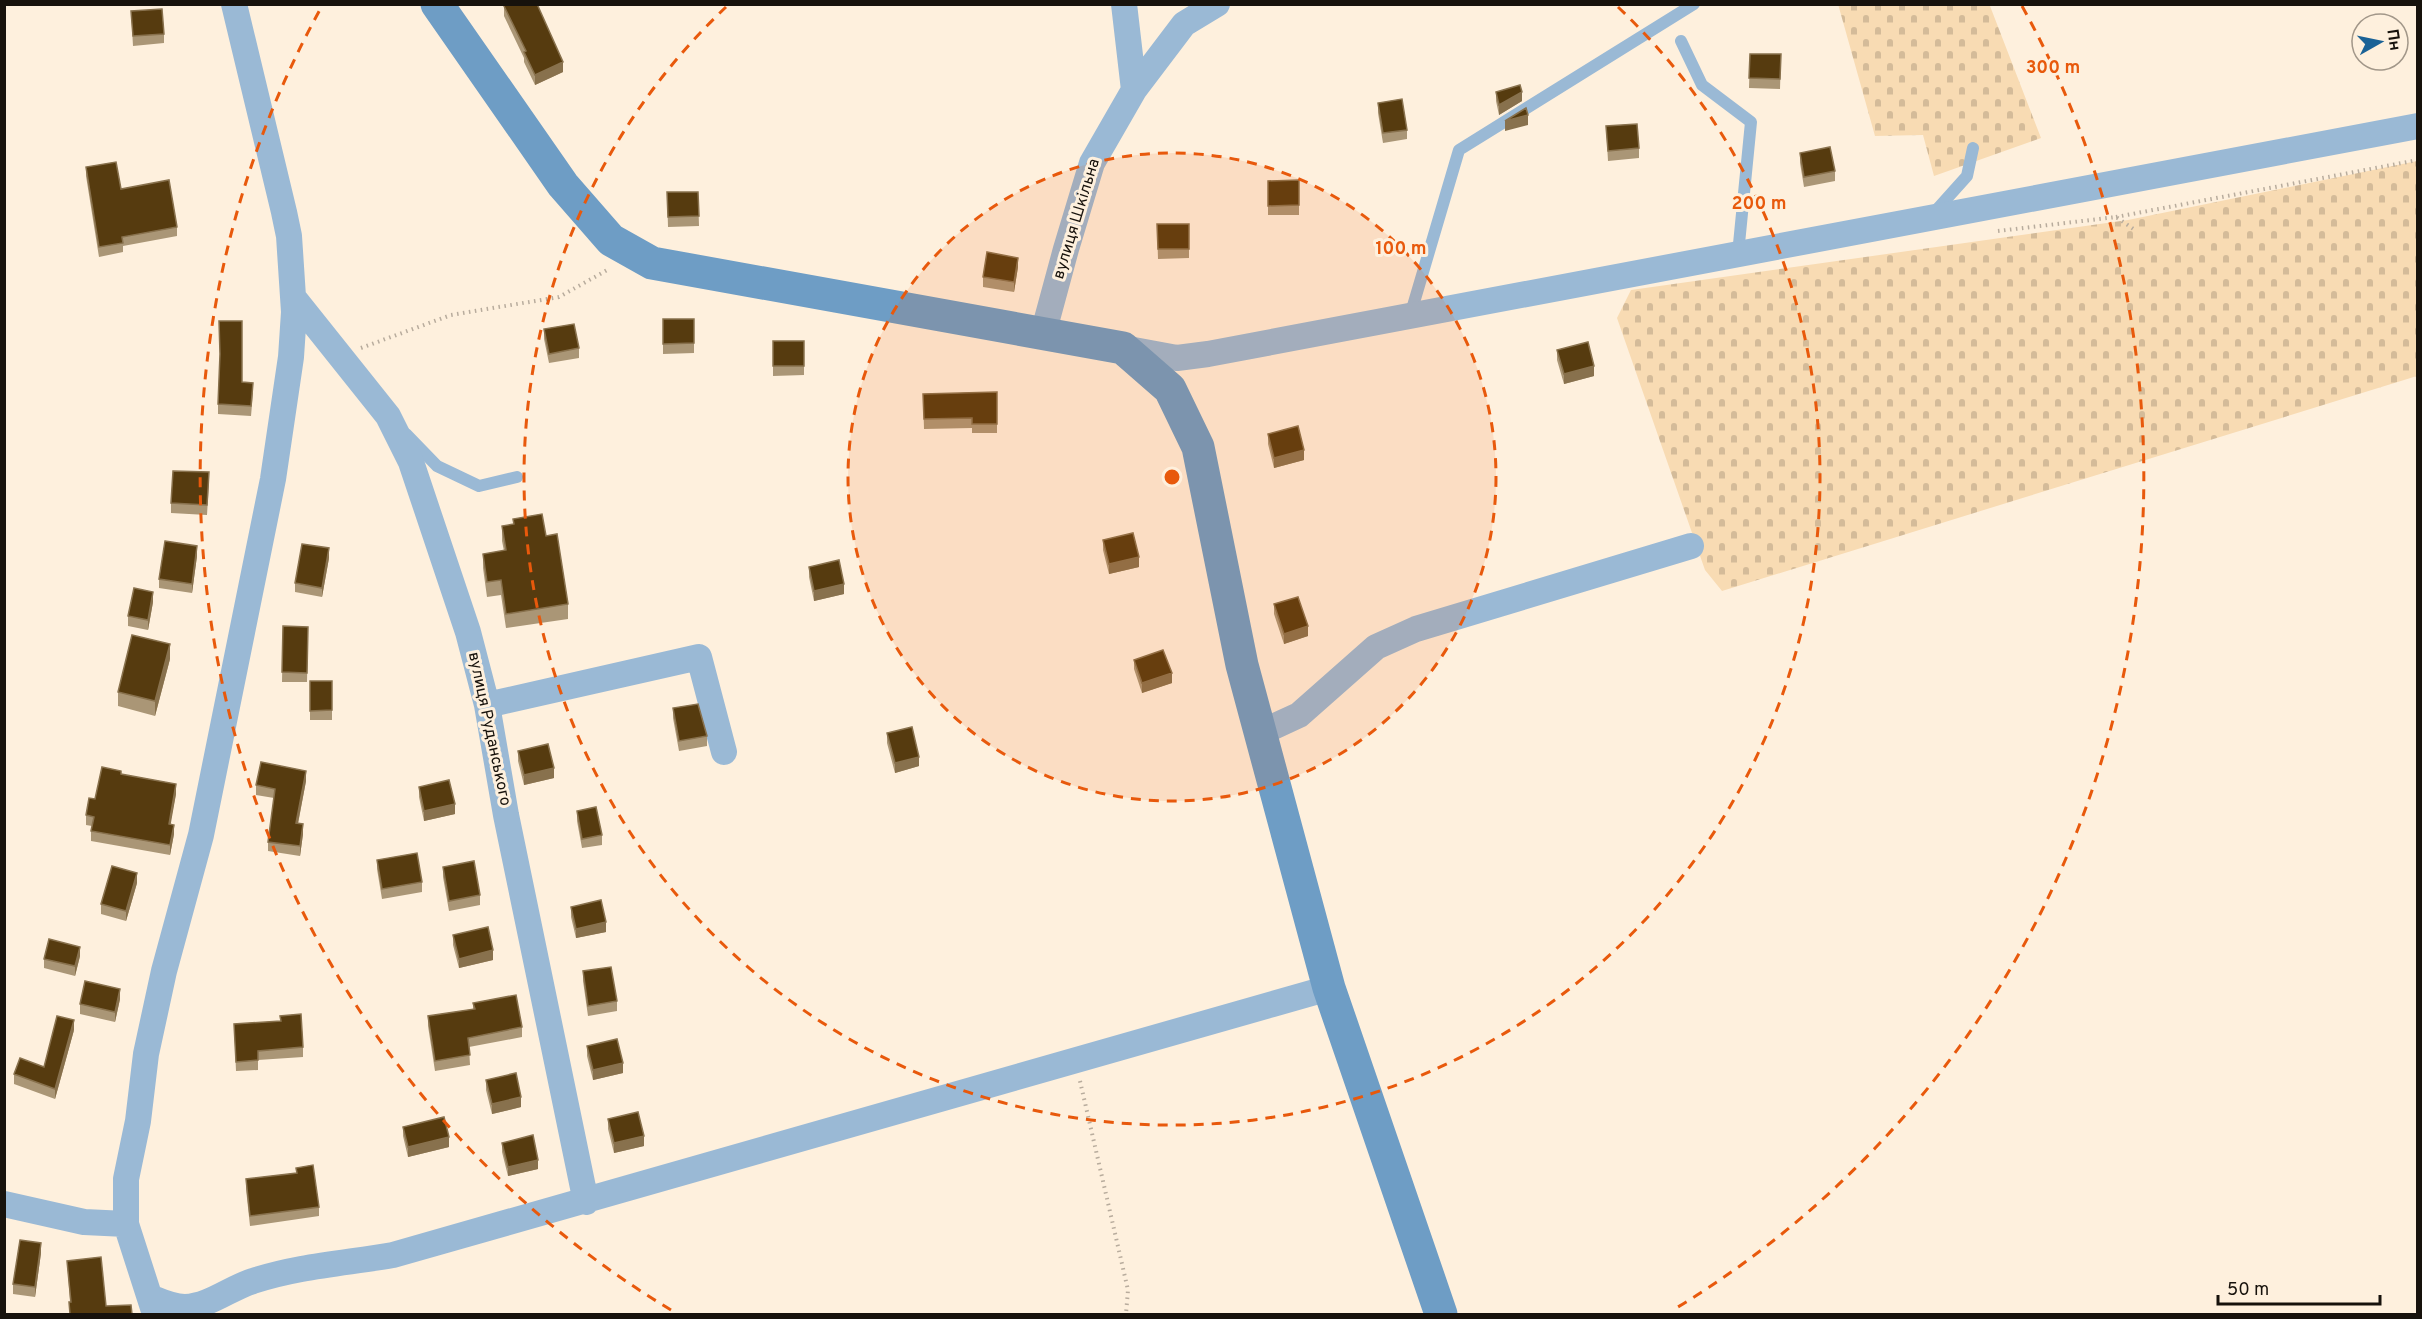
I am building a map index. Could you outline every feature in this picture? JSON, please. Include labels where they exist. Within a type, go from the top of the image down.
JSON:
[{"type":"street","points":[[234,4],[289,236],[293,297],[291,357],[273,479],[201,835],[164,971],[146,1054],[138,1121],[126,1179],[126,1224],[153,1306],[185,1307],[202,1304],[251,1281],[297,1270],[393,1255],[586,1202],[1329,988]]},
{"type":"street","points":[[437,4],[563,185],[611,240],[652,262],[1177,358],[2418,126]]},
{"type":"street","points":[[1124,4],[1134,90]]},
{"type":"street","name":"вулиця Шкільна","points":[[1043,334],[1092,163],[1134,90],[1184,24],[1217,4]]},
{"type":"street","name":"вулиця Руданського","points":[[293,297],[388,416],[411,462],[468,632],[487,705],[506,815],[586,1202]]},
{"type":"street","points":[[1123,348],[1170,389],[1198,447],[1242,665],[1329,988],[1441,1314]]},
{"type":"street","points":[[1260,733],[1299,715],[1376,647],[1406,633],[1691,546]]},
{"type":"street","points":[[487,705],[699,657],[724,752]]},
{"type":"street","points":[[4,1204],[84,1222],[126,1224]]},
{"type":"lane","points":[[1410,316],[1459,150],[1694,4]]},
{"type":"lane","points":[[1681,41],[1702,85],[1751,122],[1738,254]]},
{"type":"lane","points":[[1929,218],[1967,176],[1973,148]]},
{"type":"lane","points":[[388,416],[437,466],[468,481],[479,486],[517,477]]},
{"type":"path","points":[[2116,217],[2418,160]]},
{"type":"path","points":[[341,355],[452,315],[559,297],[636,254]]},
{"type":"path","points":[[1075,1062],[1128,1290],[1126,1314]]},
{"type":"green space","points":[[1838,4],[1993,5],[1990,6],[2041,138],[1934,176],[1923,135],[1875,136]]},
{"type":"green space","points":[[2417,161],[2417,376],[1722,591],[1705,570],[1617,318],[1631,290],[2128,220]]},
{"type":"building","points":[[507,4],[537,4],[563,62],[535,75],[504,6]]},
{"type":"building","points":[[162,9],[164,34],[133,36],[131,11]]},
{"type":"building","points":[[1750,54],[1781,54],[1780,79],[1749,78]]},
{"type":"building","points":[[1520,85],[1522,92],[1499,105],[1496,92]]},
{"type":"building","points":[[1402,99],[1407,130],[1383,133],[1378,103]]},
{"type":"building","points":[[1526,108],[1528,115],[1505,121]]},
{"type":"building","points":[[1637,124],[1639,148],[1608,151],[1606,126]]},
{"type":"building","points":[[1830,147],[1835,171],[1804,177],[1800,153]]},
{"type":"building","points":[[116,162],[121,189],[169,180],[177,227],[122,237],[123,243],[99,247],[86,167]]},
{"type":"building","points":[[1299,180],[1299,205],[1268,206],[1268,181]]},
{"type":"building","points":[[667,192],[698,192],[699,216],[668,217]]},
{"type":"building","points":[[1157,224],[1189,224],[1189,249],[1158,249]]},
{"type":"building","points":[[987,252],[1018,258],[1014,282],[983,277]]},
{"type":"building","points":[[663,319],[694,319],[694,343],[663,344]]},
{"type":"building","points":[[219,321],[242,321],[242,382],[253,383],[251,406],[218,404]]},
{"type":"building","points":[[574,324],[579,348],[549,354],[544,329]]},
{"type":"building","points":[[773,341],[804,341],[804,366],[773,366]]},
{"type":"building","points":[[1588,342],[1594,366],[1564,374],[1557,350]]},
{"type":"building","points":[[997,392],[997,424],[972,424],[972,418],[924,419],[923,394]]},
{"type":"building","points":[[1298,426],[1304,450],[1274,458],[1268,434]]},
{"type":"building","points":[[173,471],[209,472],[207,505],[171,503]]},
{"type":"building","points":[[542,514],[546,536],[557,534],[568,604],[506,614],[501,580],[487,582],[483,554],[506,550],[502,526],[514,524],[513,519]]},
{"type":"building","points":[[1133,533],[1139,557],[1109,564],[1103,540]]},
{"type":"building","points":[[165,541],[197,546],[192,584],[159,579]]},
{"type":"building","points":[[302,544],[329,548],[322,588],[295,583]]},
{"type":"building","points":[[839,560],[844,584],[814,591],[809,567]]},
{"type":"building","points":[[134,588],[153,592],[148,620],[128,616]]},
{"type":"building","points":[[1298,597],[1308,626],[1284,634],[1274,604]]},
{"type":"building","points":[[283,626],[308,627],[307,673],[282,672]]},
{"type":"building","points":[[132,635],[170,644],[155,701],[118,692]]},
{"type":"building","points":[[1163,650],[1172,673],[1142,683],[1134,660]]},
{"type":"building","points":[[310,681],[332,681],[332,710],[310,711]]},
{"type":"building","points":[[698,704],[707,736],[679,741],[673,708]]},
{"type":"building","points":[[912,727],[919,757],[895,763],[887,733]]},
{"type":"building","points":[[548,744],[554,768],[524,775],[518,751]]},
{"type":"building","points":[[261,762],[306,771],[296,823],[303,824],[300,846],[268,842],[275,789],[256,785]]},
{"type":"building","points":[[102,767],[121,771],[121,774],[176,784],[169,824],[174,825],[170,845],[91,831],[94,817],[86,815],[89,798],[95,799]]},
{"type":"building","points":[[449,780],[455,804],[424,811],[419,787]]},
{"type":"building","points":[[596,807],[602,835],[582,839],[577,811]]},
{"type":"building","points":[[417,853],[422,882],[382,889],[377,860]]},
{"type":"building","points":[[474,861],[480,895],[449,901],[443,867]]},
{"type":"building","points":[[112,866],[137,873],[126,911],[101,904]]},
{"type":"building","points":[[601,900],[606,922],[576,929],[571,907]]},
{"type":"building","points":[[488,927],[493,950],[459,959],[453,935]]},
{"type":"building","points":[[49,939],[80,947],[75,966],[44,959]]},
{"type":"building","points":[[611,967],[617,1001],[588,1006],[583,971]]},
{"type":"building","points":[[85,981],[120,989],[115,1012],[80,1004]]},
{"type":"building","points":[[516,995],[522,1027],[468,1038],[470,1055],[435,1061],[428,1016],[475,1009],[473,1003]]},
{"type":"building","points":[[301,1014],[303,1047],[258,1051],[258,1060],[236,1062],[234,1024],[281,1021],[280,1016]]},
{"type":"building","points":[[57,1016],[74,1020],[55,1089],[14,1074],[20,1058],[44,1067]]},
{"type":"building","points":[[617,1039],[623,1063],[593,1070],[587,1046]]},
{"type":"building","points":[[516,1073],[521,1097],[492,1104],[486,1080]]},
{"type":"building","points":[[638,1112],[644,1136],[614,1143],[608,1119]]},
{"type":"building","points":[[444,1117],[449,1137],[408,1147],[403,1127]]},
{"type":"building","points":[[533,1135],[538,1160],[508,1167],[502,1143]]},
{"type":"building","points":[[313,1165],[319,1207],[250,1216],[246,1179],[297,1173],[296,1168]]},
{"type":"building","points":[[20,1240],[41,1243],[35,1287],[13,1284]]},
{"type":"building","points":[[101,1257],[106,1306],[131,1305],[132,1314],[70,1314],[67,1261]]}]
